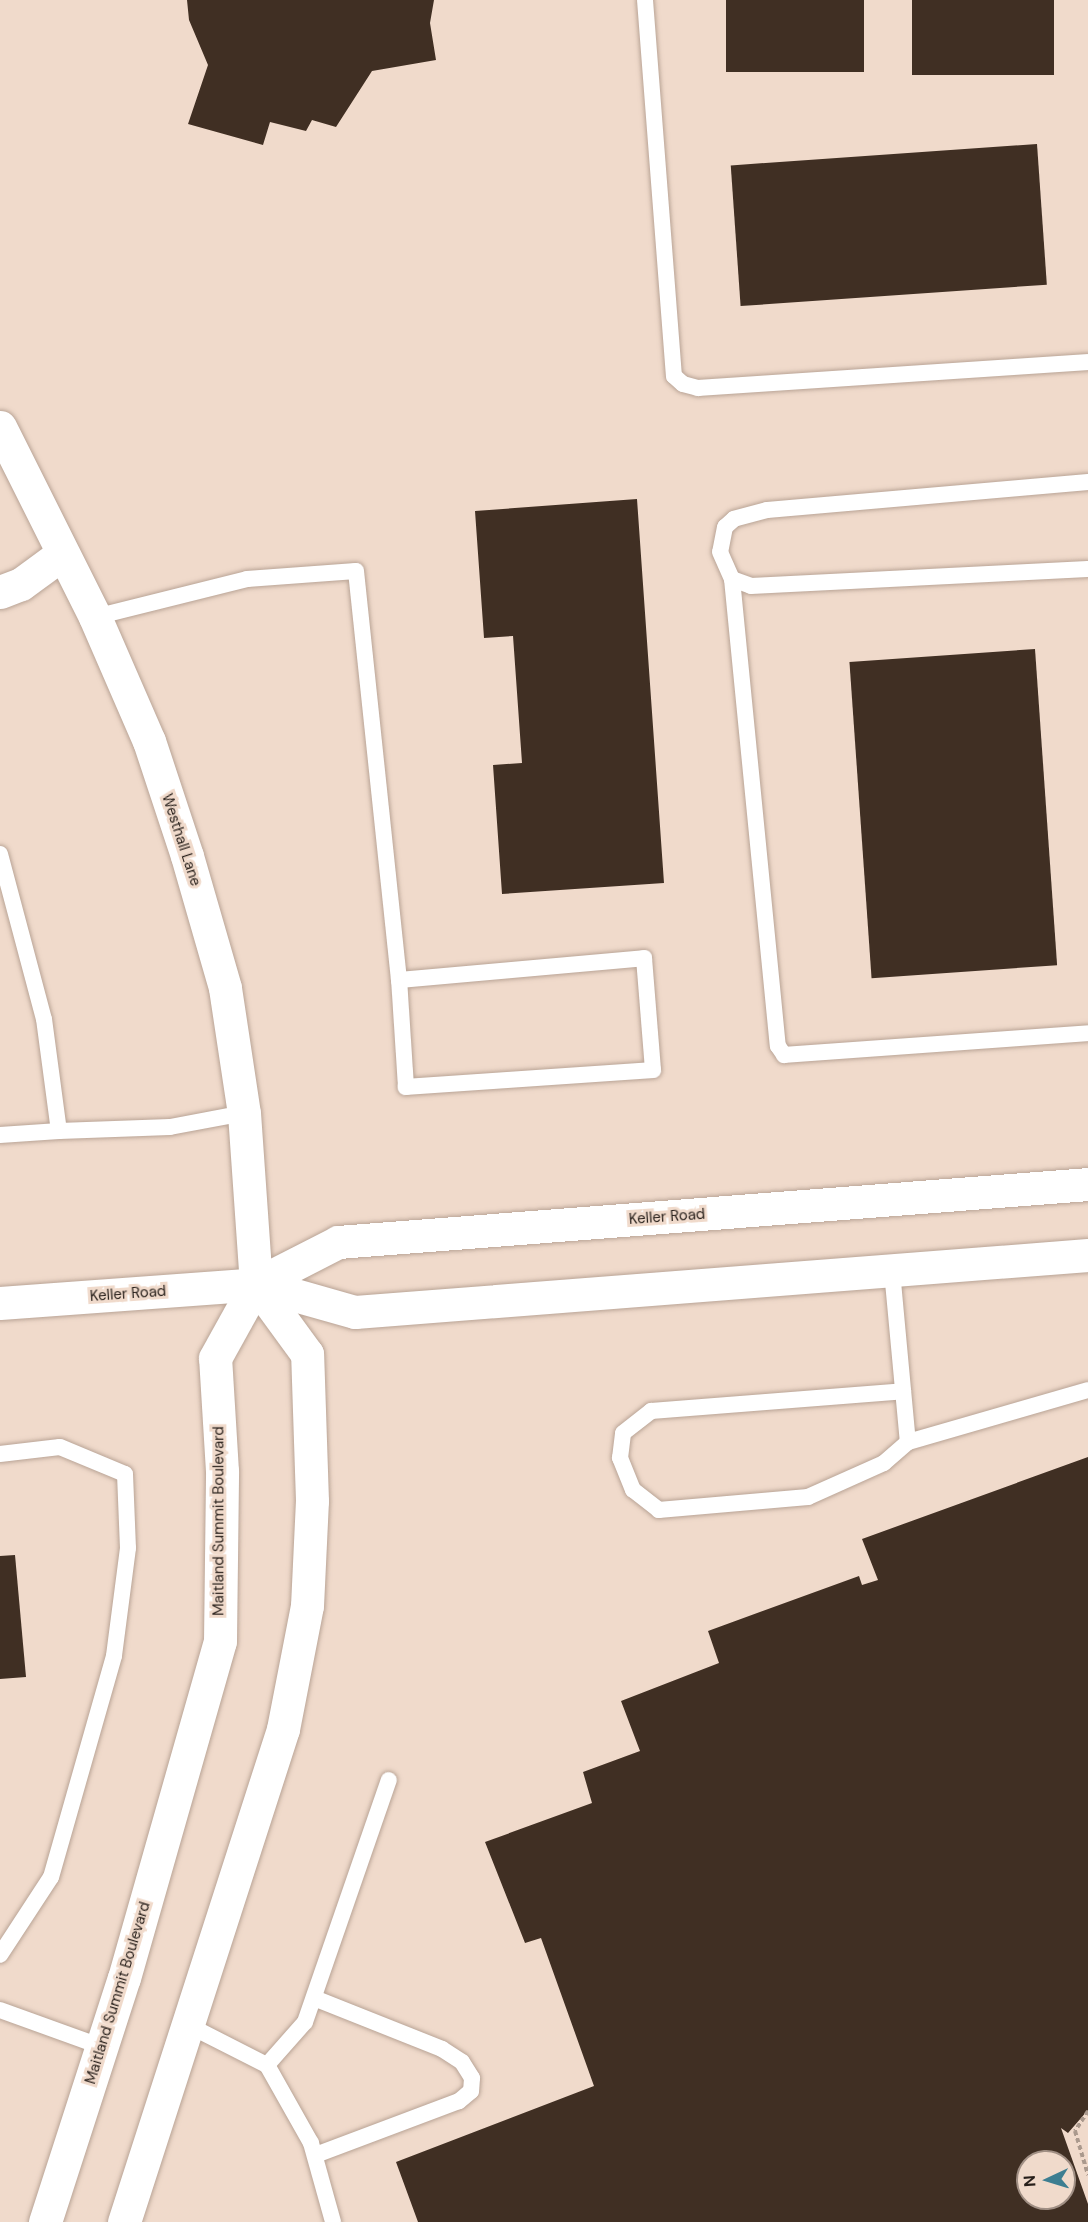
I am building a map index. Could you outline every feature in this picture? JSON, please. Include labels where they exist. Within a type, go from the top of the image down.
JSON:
[{"type":"street","name":"Westhall Lane","points":[[0,428],[95,617],[149,741],[187,856],[225,988],[244,1113],[256,1284]]},
{"type":"street","points":[[0,592],[21,584],[62,554]]},
{"type":"street","name":"Keller Road","points":[[256,1284],[338,1242],[1088,1184]]},
{"type":"street","name":"Keller Road","points":[[0,1303],[256,1284],[355,1312],[1088,1255]]},
{"type":"street","points":[[124,2222],[283,1729],[307,1606],[312,1501],[307,1354],[256,1284]]},
{"type":"street","name":"Maitland Summit Boulevard","points":[[45,2222],[102,2047],[220,1641],[222,1471],[214,1358],[256,1284]]},
{"type":"lane","points":[[645,0],[674,376],[683,384],[698,388],[1088,362]]},
{"type":"lane","points":[[1088,482],[749,514],[734,519],[720,539],[722,560],[732,579],[778,1046],[784,1054],[1088,1033]]},
{"type":"lane","points":[[732,579],[782,587],[1088,569]]},
{"type":"lane","points":[[95,617],[247,579],[356,571],[399,980],[406,1087],[653,1070],[644,958],[399,980]]},
{"type":"lane","points":[[0,854],[44,1019],[59,1131]]},
{"type":"lane","points":[[0,1135],[170,1126],[244,1113]]},
{"type":"lane","points":[[892,1271],[908,1442]]},
{"type":"lane","points":[[903,1391],[651,1411],[623,1433],[620,1458],[633,1490],[659,1510],[808,1497],[884,1462],[908,1442],[1088,1390]]},
{"type":"lane","points":[[0,1454],[60,1447],[125,1474],[128,1548],[114,1656],[51,1877],[0,1955]]},
{"type":"lane","points":[[267,2065],[305,2022],[389,1780]]},
{"type":"lane","points":[[314,1998],[442,2049],[462,2062],[472,2078],[471,2091],[459,2101],[315,2156]]},
{"type":"lane","points":[[0,2010],[102,2047]]},
{"type":"lane","points":[[188,2025],[267,2065],[315,2156],[333,2222]]},
{"type":"path","points":[[1088,2111],[1075,2131],[1088,2175]]},
{"type":"building","points":[[187,0],[434,0],[430,23],[436,60],[372,71],[336,127],[312,120],[306,131],[270,122],[263,145],[188,124],[208,65],[189,20]]},
{"type":"building","points":[[726,0],[864,0],[864,72],[726,72]]},
{"type":"building","points":[[912,0],[1054,0],[1054,75],[912,75]]},
{"type":"building","points":[[1037,144],[1047,285],[741,306],[731,165]]},
{"type":"building","points":[[637,499],[664,883],[502,894],[493,765],[522,763],[513,636],[484,638],[475,511]]},
{"type":"building","points":[[1035,649],[1057,965],[872,978],[849,662]]},
{"type":"building","points":[[1088,1457],[1088,2110],[1068,2133],[1061,2128],[1069,2150],[1016,2150],[1016,2210],[1076,2210],[1076,2170],[1088,2204],[1088,2222],[418,2222],[396,2162],[594,2086],[541,1938],[525,1943],[485,1842],[592,1803],[583,1772],[640,1751],[621,1701],[719,1663],[708,1631],[859,1576],[862,1585],[878,1580],[862,1539]]},
{"type":"building","points":[[15,1555],[26,1677],[0,1679],[0,1556]]}]
